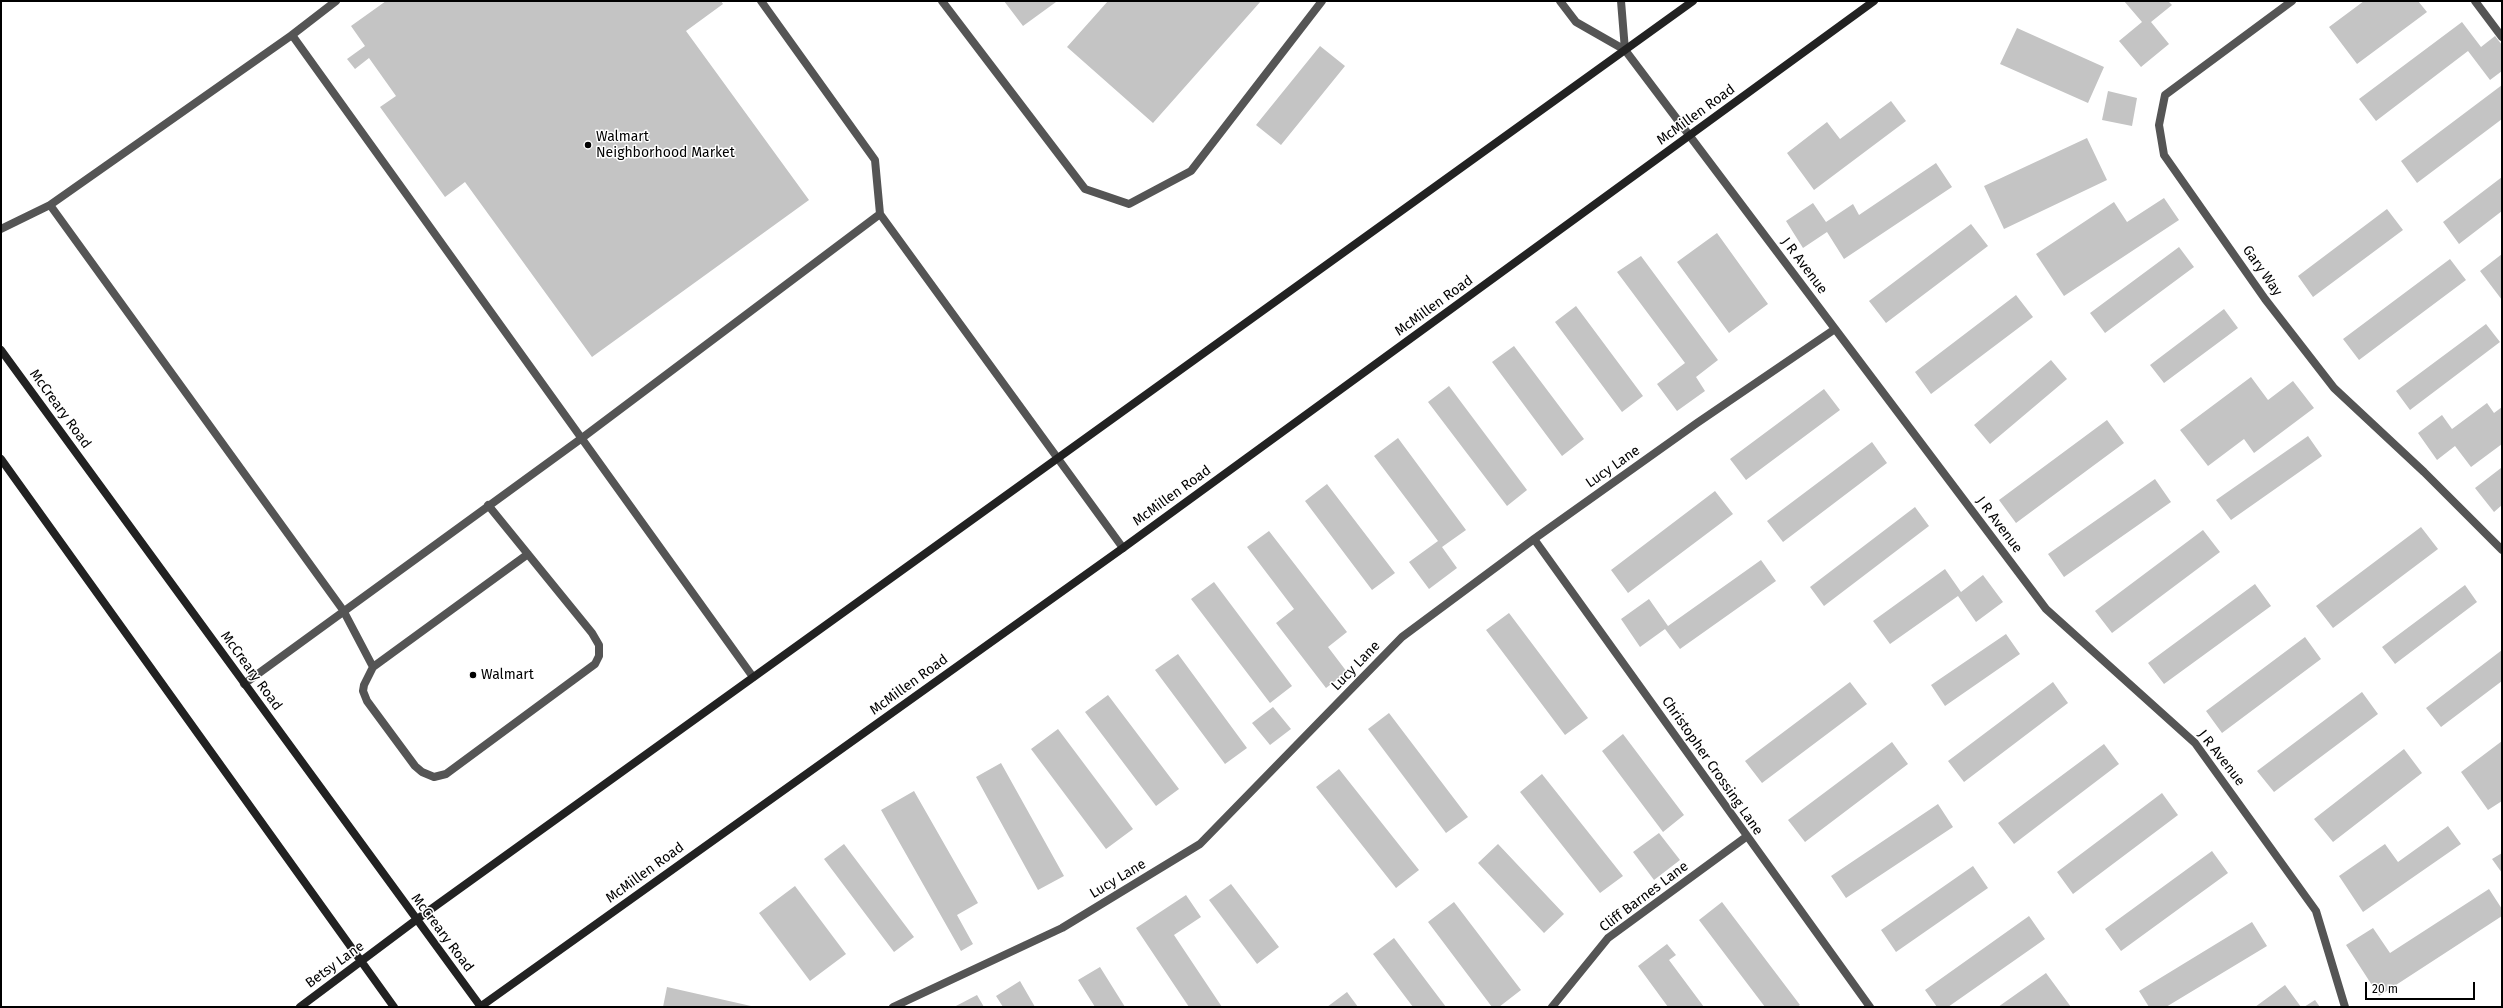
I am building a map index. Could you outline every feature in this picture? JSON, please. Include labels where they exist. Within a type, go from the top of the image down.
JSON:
[{"type":"main road","points":[[416,920],[1693,1]]},
{"type":"main road","name":"McMillen Road","points":[[481,1007],[1123,548],[1874,1]]},
{"type":"main road","name":"McCreary Road","points":[[1,350],[481,1007]]},
{"type":"main road","points":[[1,459],[394,1007]]},
{"type":"main road","name":"Betsy Lane","points":[[300,1007],[385,945],[416,920]]},
{"type":"street","points":[[1,228],[50,205],[292,35],[336,1]]},
{"type":"street","points":[[761,1],[875,160],[880,214],[1123,548]]},
{"type":"street","points":[[942,1],[1085,189],[1129,204],[1190,171],[1322,1]]},
{"type":"street","points":[[1560,1],[1576,22],[1625,50]]},
{"type":"street","points":[[1621,1],[1625,50]]},
{"type":"street","name":"Gary Way","points":[[2292,1],[2165,95],[2159,125],[2164,155],[2265,299],[2334,388],[2424,472],[2502,550]]},
{"type":"street","points":[[2476,1],[2502,37]]},
{"type":"street","points":[[292,35],[753,676]]},
{"type":"street","name":"J R Avenue","points":[[1625,50],[2046,610],[2195,743],[2316,911],[2345,1007]]},
{"type":"street","points":[[50,205],[343,610],[373,667]]},
{"type":"street","points":[[244,684],[343,610],[582,438],[880,214]]},
{"type":"street","name":"Lucy Lane","points":[[893,1007],[1062,928],[1200,844],[1402,637],[1534,539],[1697,423],[1835,329]]},
{"type":"street","points":[[488,505],[528,554],[592,633],[599,645],[599,656],[595,664],[446,774],[434,777],[422,772],[415,766],[367,701],[363,691],[364,685],[373,667],[528,554]]},
{"type":"street","name":"Christopher Crossing Lane","points":[[1534,539],[1746,837],[1870,1007]]},
{"type":"street","name":"Cliff Barnes Lane","points":[[1552,1007],[1608,938],[1746,837]]},
{"type":"building","name":"Walmart Neighborhood Market","points":[[386,1],[721,1],[723,4],[686,31],[809,200],[592,357],[465,182],[445,197],[380,107],[396,96],[369,58],[355,69],[347,59],[365,46],[351,26]]},
{"type":"building","points":[[1004,1],[1055,1],[1056,2],[1023,26]]},
{"type":"building","points":[[1108,1],[1261,1],[1153,123],[1067,47]]},
{"type":"building","points":[[2124,1],[2168,1],[2172,5],[2151,22],[2169,44],[2141,67],[2119,41],[2142,22]]},
{"type":"building","points":[[2364,1],[2418,1],[2427,12],[2357,64],[2329,27]]},
{"type":"building","points":[[2462,22],[2481,47],[2495,36],[2502,45],[2502,71],[2490,80],[2468,51],[2376,121],[2359,99]]},
{"type":"building","points":[[2017,28],[2104,67],[2088,103],[2000,64]]},
{"type":"building","points":[[1320,46],[1345,66],[1281,145],[1256,125]]},
{"type":"building","points":[[2502,85],[2502,119],[2417,183],[2401,161]]},
{"type":"building","points":[[2108,91],[2137,98],[2132,126],[2102,120]]},
{"type":"building","points":[[1891,101],[1906,121],[1814,190],[1787,153],[1827,122],[1840,139]]},
{"type":"building","points":[[2087,138],[2107,180],[2004,229],[1984,186]]},
{"type":"building","points":[[1936,163],[1952,187],[1844,259],[1827,232],[1803,248],[1786,221],[1813,203],[1826,222],[1853,204],[1859,215]]},
{"type":"building","points":[[2502,177],[2502,211],[2459,244],[2443,222]]},
{"type":"building","points":[[2164,198],[2179,220],[2064,296],[2036,254],[2114,202],[2127,222]]},
{"type":"building","points":[[2387,209],[2403,230],[2313,297],[2298,276]]},
{"type":"building","points":[[1971,224],[1988,246],[1886,323],[1869,301]]},
{"type":"building","points":[[1717,233],[1768,304],[1729,333],[1677,262]]},
{"type":"building","points":[[2179,247],[2194,267],[2105,333],[2090,313]]},
{"type":"building","points":[[2502,254],[2502,300],[2480,271]]},
{"type":"building","points":[[1641,256],[1718,360],[1696,377],[1705,391],[1677,411],[1657,384],[1685,363],[1617,272]]},
{"type":"building","points":[[2450,259],[2466,280],[2359,360],[2343,339]]},
{"type":"building","points":[[2016,295],[2033,317],[1931,394],[1915,372]]},
{"type":"building","points":[[1576,306],[1643,396],[1622,412],[1555,322]]},
{"type":"building","points":[[2224,309],[2238,328],[2164,383],[2150,365]]},
{"type":"building","points":[[2486,324],[2500,342],[2410,410],[2396,391]]},
{"type":"building","points":[[1514,346],[1584,439],[1562,456],[1492,362]]},
{"type":"building","points":[[2051,360],[2067,379],[1990,444],[1974,425]]},
{"type":"building","points":[[2251,377],[2268,400],[2293,381],[2314,408],[2254,453],[2244,439],[2208,466],[2180,430]]},
{"type":"building","points":[[1449,386],[1527,490],[1507,506],[1428,402]]},
{"type":"building","points":[[1824,389],[1840,410],[1746,480],[1730,459]]},
{"type":"building","points":[[2487,403],[2494,413],[2502,407],[2502,444],[2471,467],[2455,446],[2437,460],[2418,433],[2442,415],[2452,429]]},
{"type":"building","points":[[2107,420],[2124,443],[2016,523],[1999,500]]},
{"type":"building","points":[[2308,436],[2322,456],[2231,520],[2216,500]]},
{"type":"building","points":[[1398,438],[1466,530],[1442,547],[1457,568],[1429,589],[1409,562],[1438,541],[1374,456]]},
{"type":"building","points":[[1872,442],[1887,463],[1783,542],[1767,521]]},
{"type":"building","points":[[2501,468],[2502,505],[2494,512],[2475,488]]},
{"type":"building","points":[[2155,479],[2171,502],[2064,577],[2048,554]]},
{"type":"building","points":[[1327,484],[1395,573],[1372,590],[1305,501]]},
{"type":"building","points":[[1715,491],[1733,514],[1628,593],[1611,570]]},
{"type":"building","points":[[1915,507],[1929,526],[1824,606],[1810,587]]},
{"type":"building","points":[[2421,527],[2438,549],[2333,628],[2316,606]]},
{"type":"building","points":[[2203,530],[2220,552],[2112,633],[2095,611]]},
{"type":"building","points":[[1269,531],[1347,632],[1328,647],[1347,672],[1326,688],[1276,623],[1294,609],[1247,547]]},
{"type":"building","points":[[1761,560],[1776,581],[1680,649],[1665,629],[1640,647],[1621,619],[1649,599],[1668,626]]},
{"type":"building","points":[[1945,569],[1961,592],[1983,575],[2003,602],[1976,622],[1958,596],[1890,644],[1873,621]]},
{"type":"building","points":[[1214,582],[1292,686],[1270,703],[1191,599]]},
{"type":"building","points":[[2255,584],[2271,606],[2164,684],[2148,663]]},
{"type":"building","points":[[2465,585],[2477,602],[2395,664],[2382,647]]},
{"type":"building","points":[[1509,613],[1588,718],[1565,735],[1486,630]]},
{"type":"building","points":[[2006,634],[2020,654],[1945,706],[1931,685]]},
{"type":"building","points":[[2305,637],[2321,659],[2222,733],[2206,711]]},
{"type":"building","points":[[2502,650],[2502,681],[2441,727],[2426,708]]},
{"type":"building","points":[[1178,654],[1247,748],[1225,764],[1155,670]]},
{"type":"building","points":[[1850,682],[1867,704],[1762,783],[1745,761]]},
{"type":"building","points":[[2053,682],[2068,703],[1964,782],[1948,761]]},
{"type":"building","points":[[2362,692],[2378,714],[2274,792],[2257,771]]},
{"type":"building","points":[[1108,695],[1179,789],[1156,806],[1085,712]]},
{"type":"building","points":[[1273,707],[1291,729],[1270,745],[1252,723]]},
{"type":"building","points":[[1389,713],[1468,817],[1446,833],[1368,729]]},
{"type":"building","points":[[1058,729],[1133,829],[1106,849],[1031,749]]},
{"type":"building","points":[[1623,734],[1684,815],[1663,832],[1602,751]]},
{"type":"building","points":[[2502,741],[2502,801],[2488,810],[2461,772]]},
{"type":"building","points":[[1892,742],[1908,764],[1805,842],[1788,820]]},
{"type":"building","points":[[2104,744],[2119,764],[2014,844],[1998,823]]},
{"type":"building","points":[[2404,749],[2422,773],[2333,842],[2314,819]]},
{"type":"building","points":[[1001,763],[1064,876],[1038,890],[976,777]]},
{"type":"building","points":[[1339,769],[1419,870],[1396,888],[1316,787]]},
{"type":"building","points":[[1542,774],[1623,876],[1600,893],[1520,792]]},
{"type":"building","points":[[914,791],[978,903],[957,915],[973,944],[961,951],[881,810]]},
{"type":"building","points":[[2162,793],[2178,815],[2073,894],[2057,872]]},
{"type":"building","points":[[1938,804],[1953,827],[1846,898],[1831,876]]},
{"type":"building","points":[[2448,826],[2461,844],[2363,912],[2339,876],[2385,844],[2398,862]]},
{"type":"building","points":[[1659,833],[1680,860],[1654,880],[1633,852]]},
{"type":"building","points":[[844,844],[914,937],[894,952],[824,859]]},
{"type":"building","points":[[1498,844],[1564,914],[1544,933],[1478,863]]},
{"type":"building","points":[[2212,851],[2228,873],[2121,951],[2105,929]]},
{"type":"building","points":[[2502,853],[2502,873],[2492,859]]},
{"type":"building","points":[[1973,866],[1988,888],[1896,952],[1881,930]]},
{"type":"building","points":[[1231,884],[1279,947],[1257,964],[1209,900]]},
{"type":"building","points":[[795,886],[846,954],[810,981],[759,913]]},
{"type":"building","points":[[2489,889],[2502,909],[2502,916],[2379,996],[2346,945],[2373,928],[2390,953]]},
{"type":"building","points":[[1186,895],[1201,917],[1174,935],[1222,1007],[1189,1007],[1136,928]]},
{"type":"building","points":[[1454,902],[1521,990],[1499,1007],[1492,1007],[1428,922]]},
{"type":"building","points":[[1722,902],[1800,1005],[1797,1007],[1765,1007],[1699,920]]},
{"type":"building","points":[[2029,916],[2045,939],[1948,1007],[1937,1007],[1925,990]]},
{"type":"building","points":[[2252,922],[2267,946],[2166,1007],[2149,1007],[2139,991]]},
{"type":"building","points":[[1394,938],[1446,1007],[1413,1007],[1373,954]]},
{"type":"building","points":[[1667,944],[1676,955],[1669,960],[1704,1007],[1668,1007],[1638,966]]},
{"type":"building","points":[[1100,967],[1125,1007],[1095,1007],[1078,980]]},
{"type":"building","points":[[2046,973],[2071,1007],[1998,1007]]},
{"type":"building","points":[[1020,981],[1035,1007],[1003,1007],[996,996]]},
{"type":"building","points":[[2285,985],[2301,1007],[2255,1007]]},
{"type":"building","points":[[667,987],[751,1006],[751,1007],[663,1007]]},
{"type":"building","points":[[1347,992],[1358,1007],[1327,1007]]},
{"type":"building","points":[[977,995],[984,1007],[954,1007]]},
{"type":"building","points":[[2315,1000],[2320,1007],[2304,1007]]},
{"type":"place","name":"Walmart Neighborhood Market","points":[[588,145]]},
{"type":"place","name":"Walmart","points":[[473,675]]}]
